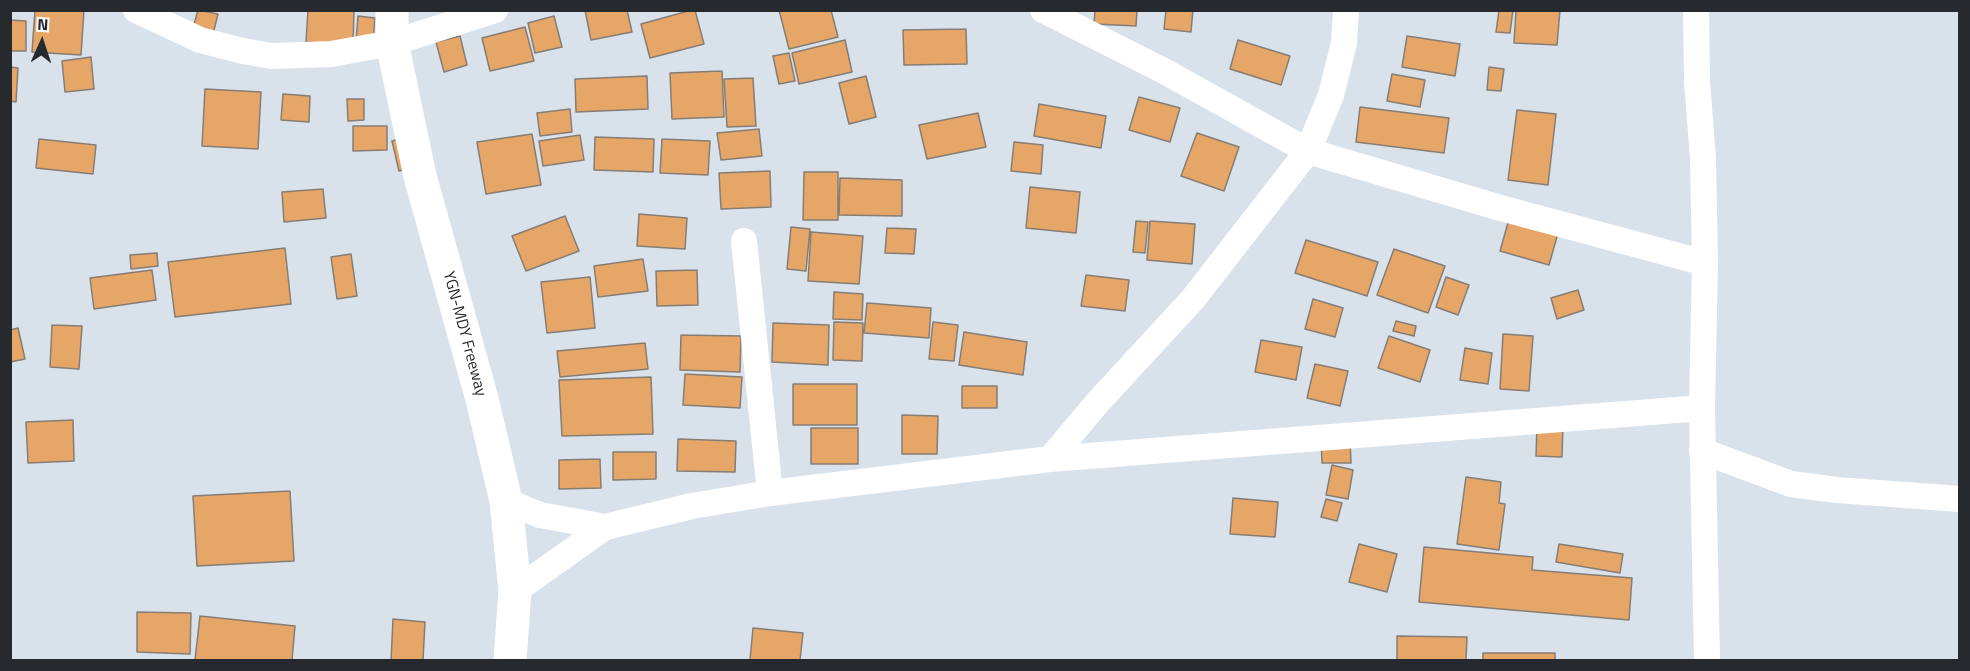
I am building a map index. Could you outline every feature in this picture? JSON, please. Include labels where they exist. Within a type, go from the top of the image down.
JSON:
[{"type":"main road","name":"YGN-MDY Freeway","points":[[392,10],[392,43],[420,176],[482,399],[506,501],[515,591],[510,660]]},
{"type":"street","points":[[136,10],[201,40],[272,56],[331,54],[392,43],[495,10]]},
{"type":"street","points":[[1043,10],[1164,71],[1308,151],[1497,207],[1705,263]]},
{"type":"street","points":[[1050,459],[1098,402],[1193,298],[1308,151],[1331,95],[1344,43],[1346,10]]},
{"type":"street","points":[[1696,10],[1705,263],[1702,451],[1707,660]]},
{"type":"street","points":[[744,241],[770,493]]},
{"type":"street","points":[[515,591],[604,527],[692,506],[770,493],[1050,459],[1702,408]]},
{"type":"street","points":[[1702,451],[1791,484],[1837,490],[1959,499]]},
{"type":"street","points":[[506,501],[540,515],[604,527]]},
{"type":"building","points":[[35,10],[84,10],[81,55],[32,52]]},
{"type":"building","points":[[198,10],[218,14],[213,34],[193,28]]},
{"type":"building","points":[[308,10],[354,10],[353,44],[306,42]]},
{"type":"building","points":[[585,10],[627,10],[632,32],[591,40]]},
{"type":"building","points":[[695,10],[704,44],[650,58],[641,24]]},
{"type":"building","points":[[779,10],[831,10],[838,37],[789,49]]},
{"type":"building","points":[[1095,10],[1137,10],[1136,26],[1094,24]]},
{"type":"building","points":[[1166,10],[1193,10],[1191,32],[1164,29]]},
{"type":"building","points":[[1499,10],[1513,10],[1510,33],[1496,32]]},
{"type":"building","points":[[1516,10],[1560,10],[1557,45],[1514,43]]},
{"type":"building","points":[[358,16],[375,18],[373,43],[356,41]]},
{"type":"building","points":[[554,16],[562,47],[535,53],[528,23]]},
{"type":"building","points":[[10,20],[26,21],[26,51],[10,51]]},
{"type":"building","points":[[525,27],[534,61],[490,71],[482,38]]},
{"type":"building","points":[[966,29],[967,64],[904,65],[903,30]]},
{"type":"building","points":[[460,36],[467,65],[444,72],[436,42]]},
{"type":"building","points":[[1407,36],[1460,44],[1455,76],[1402,67]]},
{"type":"building","points":[[845,40],[852,72],[799,84],[792,53]]},
{"type":"building","points":[[1238,40],[1290,56],[1281,85],[1230,69]]},
{"type":"building","points":[[789,53],[795,81],[779,84],[773,56]]},
{"type":"building","points":[[91,57],[94,89],[65,92],[62,61]]},
{"type":"building","points":[[10,67],[18,68],[16,102],[10,101]]},
{"type":"building","points":[[1489,67],[1504,69],[1501,91],[1487,90]]},
{"type":"building","points":[[722,71],[724,117],[672,119],[670,73]]},
{"type":"building","points":[[1392,74],[1425,80],[1420,107],[1387,101]]},
{"type":"building","points":[[647,76],[648,109],[576,112],[575,79]]},
{"type":"building","points":[[866,76],[876,117],[849,124],[839,83]]},
{"type":"building","points":[[753,78],[756,126],[727,127],[724,79]]},
{"type":"building","points":[[205,89],[261,92],[258,149],[202,146]]},
{"type":"building","points":[[283,94],[310,96],[309,122],[281,120]]},
{"type":"building","points":[[1139,97],[1180,108],[1170,142],[1129,130]]},
{"type":"building","points":[[347,99],[364,99],[364,120],[348,121]]},
{"type":"building","points":[[1039,104],[1106,116],[1101,148],[1034,136]]},
{"type":"building","points":[[1360,107],[1449,118],[1444,153],[1356,142]]},
{"type":"building","points":[[570,109],[572,132],[540,136],[537,113]]},
{"type":"building","points":[[1517,110],[1556,114],[1548,185],[1508,180]]},
{"type":"building","points":[[978,113],[986,147],[927,159],[919,125]]},
{"type":"building","points":[[353,126],[387,126],[387,150],[353,151]]},
{"type":"building","points":[[759,129],[762,156],[721,160],[717,133]]},
{"type":"building","points":[[1197,133],[1239,147],[1224,191],[1181,176]]},
{"type":"building","points":[[532,134],[541,185],[486,194],[477,142]]},
{"type":"building","points":[[580,135],[584,160],[543,166],[539,141]]},
{"type":"building","points":[[407,137],[414,167],[399,171],[392,141]]},
{"type":"building","points":[[595,137],[654,139],[653,172],[594,170]]},
{"type":"building","points":[[39,139],[96,145],[93,174],[36,168]]},
{"type":"building","points":[[662,139],[710,141],[708,175],[660,173]]},
{"type":"building","points":[[1014,142],[1043,145],[1041,174],[1011,171]]},
{"type":"building","points":[[770,171],[771,207],[721,209],[719,173]]},
{"type":"building","points":[[804,172],[838,172],[838,220],[803,220]]},
{"type":"building","points":[[840,178],[902,180],[902,216],[839,215]]},
{"type":"building","points":[[1030,187],[1080,192],[1076,233],[1026,228]]},
{"type":"building","points":[[323,189],[326,218],[284,222],[282,192]]},
{"type":"building","points":[[639,214],[687,218],[685,249],[637,246]]},
{"type":"building","points":[[565,216],[579,251],[526,271],[512,236]]},
{"type":"building","points":[[1509,219],[1558,233],[1549,265],[1500,251]]},
{"type":"building","points":[[1136,221],[1148,222],[1145,253],[1133,252]]},
{"type":"building","points":[[1150,221],[1195,224],[1192,264],[1147,260]]},
{"type":"building","points":[[791,227],[810,229],[806,271],[787,269]]},
{"type":"building","points":[[887,228],[916,229],[914,254],[885,253]]},
{"type":"building","points":[[811,232],[863,236],[859,284],[808,281]]},
{"type":"building","points":[[1306,240],[1378,262],[1367,296],[1295,273]]},
{"type":"building","points":[[285,248],[291,304],[175,317],[168,262]]},
{"type":"building","points":[[1394,249],[1445,266],[1428,313],[1377,295]]},
{"type":"building","points":[[157,253],[158,266],[131,269],[130,255]]},
{"type":"building","points":[[351,254],[357,296],[337,299],[331,257]]},
{"type":"building","points":[[643,259],[648,291],[598,297],[594,266]]},
{"type":"building","points":[[152,270],[156,300],[94,309],[90,278]]},
{"type":"building","points":[[697,270],[698,305],[657,306],[656,271]]},
{"type":"building","points":[[1086,275],[1129,280],[1125,311],[1081,306]]},
{"type":"building","points":[[590,277],[595,328],[547,333],[541,282]]},
{"type":"building","points":[[1446,277],[1469,285],[1458,315],[1436,307]]},
{"type":"building","points":[[1578,290],[1584,310],[1557,319],[1551,298]]},
{"type":"building","points":[[834,292],[863,294],[862,320],[833,319]]},
{"type":"building","points":[[1313,299],[1343,308],[1335,337],[1305,329]]},
{"type":"building","points":[[867,303],[931,308],[929,338],[864,333]]},
{"type":"building","points":[[1396,321],[1416,326],[1414,336],[1393,331]]},
{"type":"building","points":[[834,322],[863,323],[862,361],[833,360]]},
{"type":"building","points":[[933,322],[958,325],[954,361],[929,359]]},
{"type":"building","points":[[773,323],[829,325],[828,365],[772,362]]},
{"type":"building","points":[[52,325],[82,326],[79,369],[50,367]]},
{"type":"building","points":[[18,328],[25,359],[10,362],[10,330]]},
{"type":"building","points":[[964,332],[1027,342],[1023,375],[959,365]]},
{"type":"building","points":[[1503,334],[1533,336],[1529,391],[1500,389]]},
{"type":"building","points":[[681,335],[741,336],[740,372],[680,370]]},
{"type":"building","points":[[1389,336],[1430,350],[1420,382],[1378,368]]},
{"type":"building","points":[[1261,340],[1302,347],[1296,380],[1255,372]]},
{"type":"building","points":[[645,343],[648,369],[560,377],[557,351]]},
{"type":"building","points":[[1465,348],[1492,353],[1488,384],[1460,380]]},
{"type":"building","points":[[1315,364],[1348,371],[1340,406],[1307,398]]},
{"type":"building","points":[[685,374],[742,377],[740,408],[683,405]]},
{"type":"building","points":[[651,377],[653,434],[562,436],[559,380]]},
{"type":"building","points":[[793,384],[857,384],[857,425],[793,425]]},
{"type":"building","points":[[962,386],[997,386],[997,408],[962,408]]},
{"type":"building","points":[[902,415],[938,416],[937,454],[902,454]]},
{"type":"building","points":[[73,420],[74,461],[28,463],[26,422]]},
{"type":"building","points":[[1537,424],[1563,425],[1562,457],[1536,456]]},
{"type":"building","points":[[811,428],[858,428],[858,464],[811,464]]},
{"type":"building","points":[[678,439],[736,441],[735,472],[677,471]]},
{"type":"building","points":[[1321,439],[1350,439],[1351,463],[1322,463]]},
{"type":"building","points":[[613,452],[656,452],[656,479],[613,480]]},
{"type":"building","points":[[600,459],[601,488],[559,489],[559,460]]},
{"type":"building","points":[[1332,465],[1353,470],[1348,499],[1326,495]]},
{"type":"building","points":[[1466,477],[1501,482],[1499,503],[1505,504],[1499,550],[1457,544]]},
{"type":"building","points":[[290,491],[294,561],[197,566],[193,496]]},
{"type":"building","points":[[1233,498],[1278,502],[1275,537],[1230,534]]},
{"type":"building","points":[[1326,499],[1342,503],[1337,521],[1321,517]]},
{"type":"building","points":[[1359,544],[1397,554],[1387,592],[1349,582]]},
{"type":"building","points":[[1559,544],[1623,554],[1620,573],[1556,562]]},
{"type":"building","points":[[1424,547],[1533,557],[1532,570],[1632,578],[1629,620],[1419,602]]},
{"type":"building","points":[[137,612],[191,613],[190,654],[137,652]]},
{"type":"building","points":[[200,616],[295,626],[292,660],[195,660]]},
{"type":"building","points":[[393,619],[425,622],[423,660],[391,660]]},
{"type":"building","points":[[753,628],[803,633],[800,660],[750,660]]},
{"type":"building","points":[[1397,636],[1467,637],[1466,660],[1397,660]]},
{"type":"building","points":[[1483,653],[1555,653],[1555,660],[1483,660]]}]
